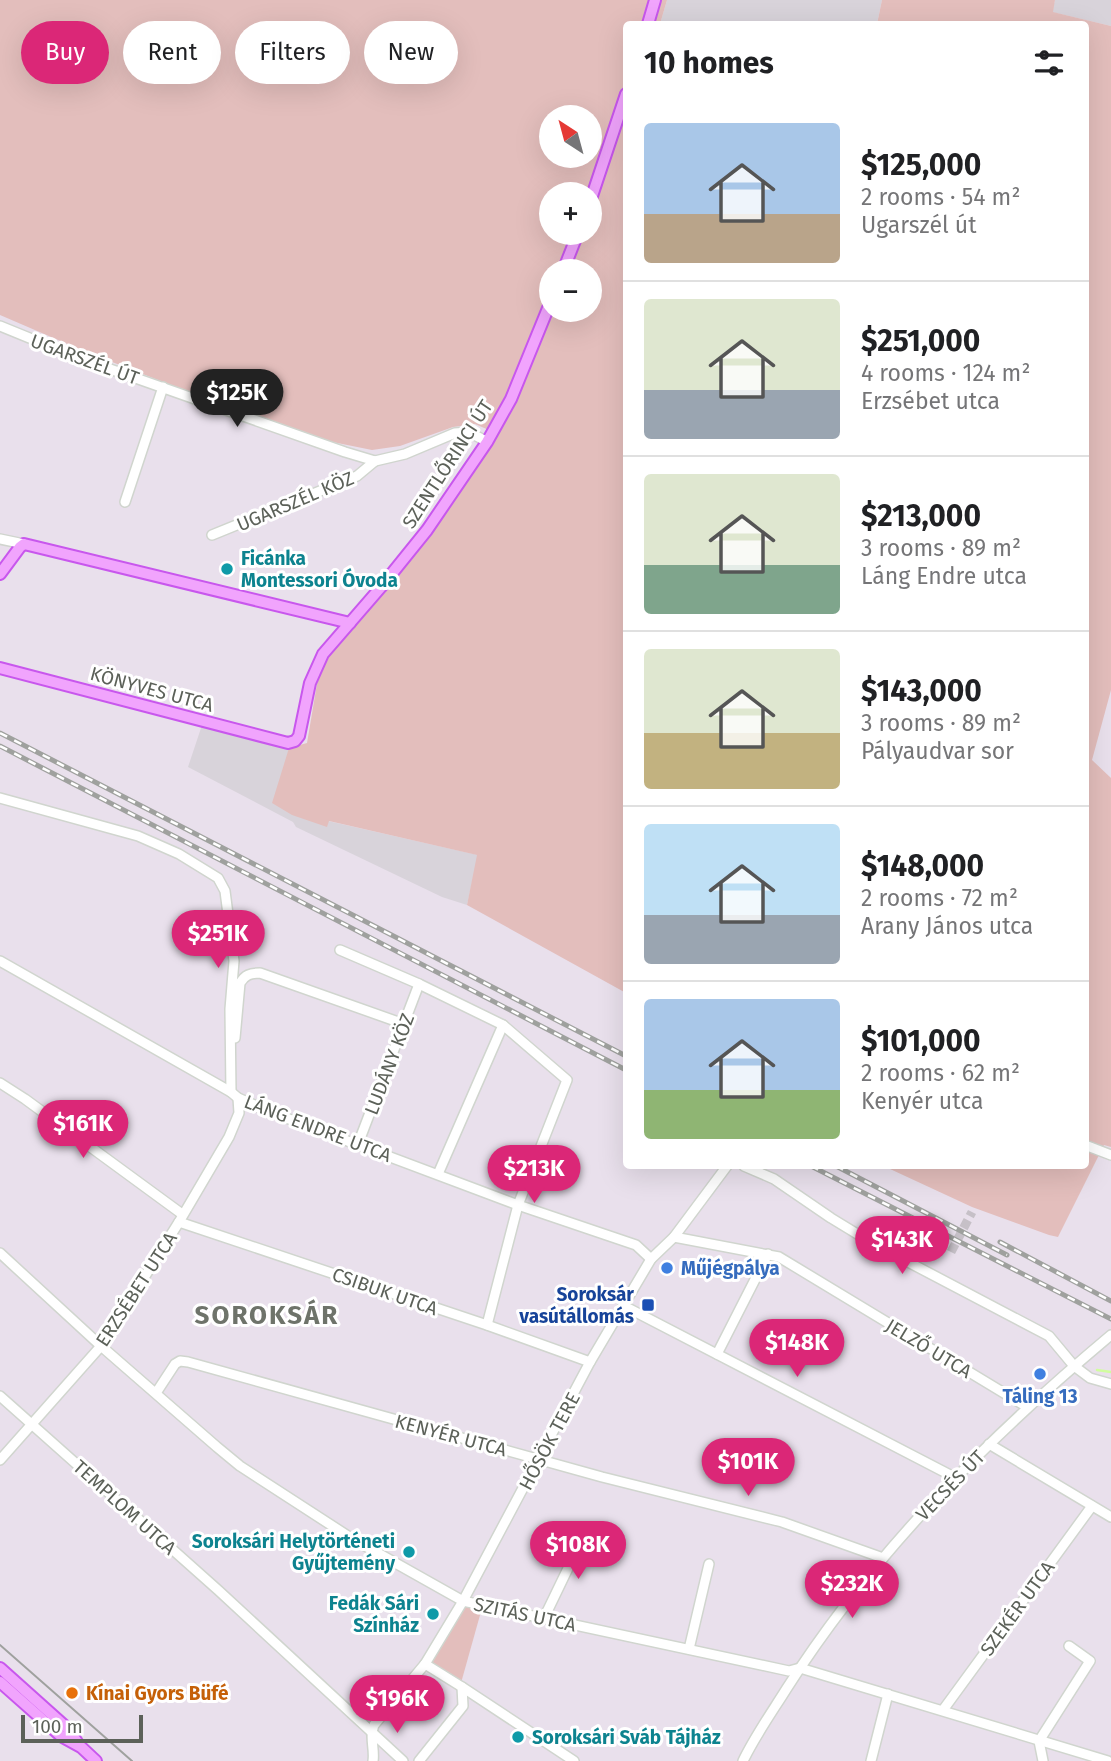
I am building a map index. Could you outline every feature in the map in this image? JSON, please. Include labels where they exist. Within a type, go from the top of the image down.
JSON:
[{"type":"main road","points":[[649,21],[655,0]]},
{"type":"main road","points":[[597,182],[623,103]]},
{"type":"main road","name":"SZENTLŐRINCI ÚT","points":[[295,741],[299,736],[310,683],[323,654],[426,530],[487,442],[511,399],[542,322]]},
{"type":"main road","points":[[0,574],[24,544],[350,623]]},
{"type":"main road","name":"KÖNYVES UTCA","points":[[0,668],[288,743],[295,741]]},
{"type":"main road","points":[[0,1668],[67,1728],[96,1761]]},
{"type":"main road","points":[[0,1682],[61,1736],[81,1747]]},
{"type":"street","name":"UGARSZÉL ÚT","points":[[0,326],[76,357],[376,461]]},
{"type":"street","points":[[125,502],[163,387]]},
{"type":"street","points":[[376,461],[405,454],[455,433],[474,434],[487,442]]},
{"type":"street","name":"UGARSZÉL KÖZ","points":[[212,535],[357,476],[376,461]]},
{"type":"street","points":[[0,539],[24,544]]},
{"type":"street","name":"ERZSÉBET UTCA","points":[[0,798],[146,838],[218,878],[225,891],[234,961],[230,1049],[239,1113],[229,1137],[101,1346],[0,1460]]},
{"type":"street","points":[[340,950],[419,984],[503,1026],[567,1080],[518,1205],[487,1325]]},
{"type":"street","name":"LÁNG ENDRE UTCA","points":[[0,961],[235,1095],[518,1205],[636,1245],[651,1259]]},
{"type":"street","points":[[230,1049],[235,1040],[240,984],[244,976],[252,974],[260,973],[404,1024]]},
{"type":"street","name":"LUDÁNY KÖZ","points":[[358,1144],[419,984]]},
{"type":"street","points":[[438,1174],[503,1026]]},
{"type":"street","name":"CSIBUK UTCA","points":[[0,1083],[25,1099],[180,1218],[590,1362]]},
{"type":"street","points":[[1089,1147],[1111,1155]]},
{"type":"street","name":"HŐSÖK TERE","points":[[372,1731],[425,1664],[463,1601],[590,1362],[651,1259],[674,1237],[725,1169]]},
{"type":"street","points":[[751,1169],[774,1179],[872,1243],[1049,1336],[1074,1366],[1090,1378],[1111,1384]]},
{"type":"street","name":"JELZŐ UTCA","points":[[674,1237],[779,1257],[1027,1407]]},
{"type":"street","name":"SZITÁS UTCA","points":[[0,1253],[217,1447],[351,1538],[463,1601],[789,1671],[800,1668],[1108,1761]]},
{"type":"street","points":[[717,1354],[768,1254]]},
{"type":"street","points":[[624,1306],[956,1478]]},
{"type":"street","name":"VECSÉS ÚT","points":[[743,1761],[800,1668],[843,1607],[883,1558],[989,1444],[1027,1407],[1111,1335]]},
{"type":"street","name":"KENYÉR UTCA","points":[[156,1393],[175,1364],[183,1361],[539,1460],[782,1522],[883,1558]]},
{"type":"street","name":"TEMPLOM UTCA","points":[[0,1395],[218,1590],[403,1761]]},
{"type":"street","points":[[989,1444],[1111,1517]]},
{"type":"street","name":"SZEKÉR UTCA","points":[[943,1710],[1092,1506]]},
{"type":"street","points":[[544,1618],[586,1531]]},
{"type":"street","points":[[689,1649],[709,1564]]},
{"type":"street","points":[[1043,1761],[1039,1741],[1090,1661],[1069,1646]]},
{"type":"street","points":[[425,1664],[574,1761]]},
{"type":"street","points":[[419,1761],[463,1706],[462,1686]]},
{"type":"street","points":[[871,1761],[888,1694]]},
{"type":"street","points":[[372,1731],[373,1761]]},
{"type":"street","points":[[386,1761],[391,1750]]},
{"type":"shaded area","points":[[0,0],[667,0],[661,21],[623,21],[623,991],[467,905],[477,855],[329,821],[327,827],[292,815],[272,803],[289,748],[307,743],[317,684],[327,656],[428,538],[498,434],[475,424],[453,427],[400,446],[372,450],[298,435],[0,315]]},
{"type":"shaded area","points":[[667,0],[882,0],[878,21],[661,21]]},
{"type":"shaded area","points":[[882,0],[1055,0],[1053,12],[1111,26],[1111,690],[1092,760],[1111,778],[1111,1147],[1104,1145],[1058,1237],[972,1207],[890,1169],[1089,1169],[1089,21],[878,21]]},
{"type":"shaded area","points":[[1055,0],[1111,0],[1111,26],[1052,12]]},
{"type":"shaded area","points":[[202,725],[289,748],[327,826],[328,821],[478,855],[467,905],[442,897],[296,827],[293,822],[188,767]]},
{"type":"shaded area","points":[[468,1604],[482,1608],[461,1683],[427,1663]]},
{"type":"waterway","points":[[1097,1370],[1111,1372]]},
{"type":"tunnel","points":[[951,1252],[972,1212]]},
{"type":"tram line","points":[[0,1645],[132,1761]]},
{"type":"railway","points":[[0,733],[623,1054]]},
{"type":"railway","points":[[0,746],[623,1068]]},
{"type":"railway","points":[[817,1169],[1111,1319]]},
{"type":"railway","points":[[842,1169],[1007,1255]]},
{"type":"railway","points":[[1000,1242],[1111,1301]]},
{"type":"place","name":"Ficánka Montessori Óvoda","points":[[227,569]]},
{"type":"place","name":"Műjégpálya","points":[[667,1268]]},
{"type":"place","name":"Soroksár vasútállomás","points":[[648,1305]]},
{"type":"place","name":"Táling 13","points":[[1040,1374]]},
{"type":"place","name":"Soroksári Helytörténeti Gyűjtemény","points":[[409,1552]]},
{"type":"place","name":"Fedák Sári Színház","points":[[433,1614]]},
{"type":"place","name":"Kínai Gyors Büfé","points":[[72,1693]]},
{"type":"place","name":"Soroksári Sváb Tájház","points":[[518,1737]]},
{"type":"district","name":"SOROKSÁR","points":[[267,1315]]}]
